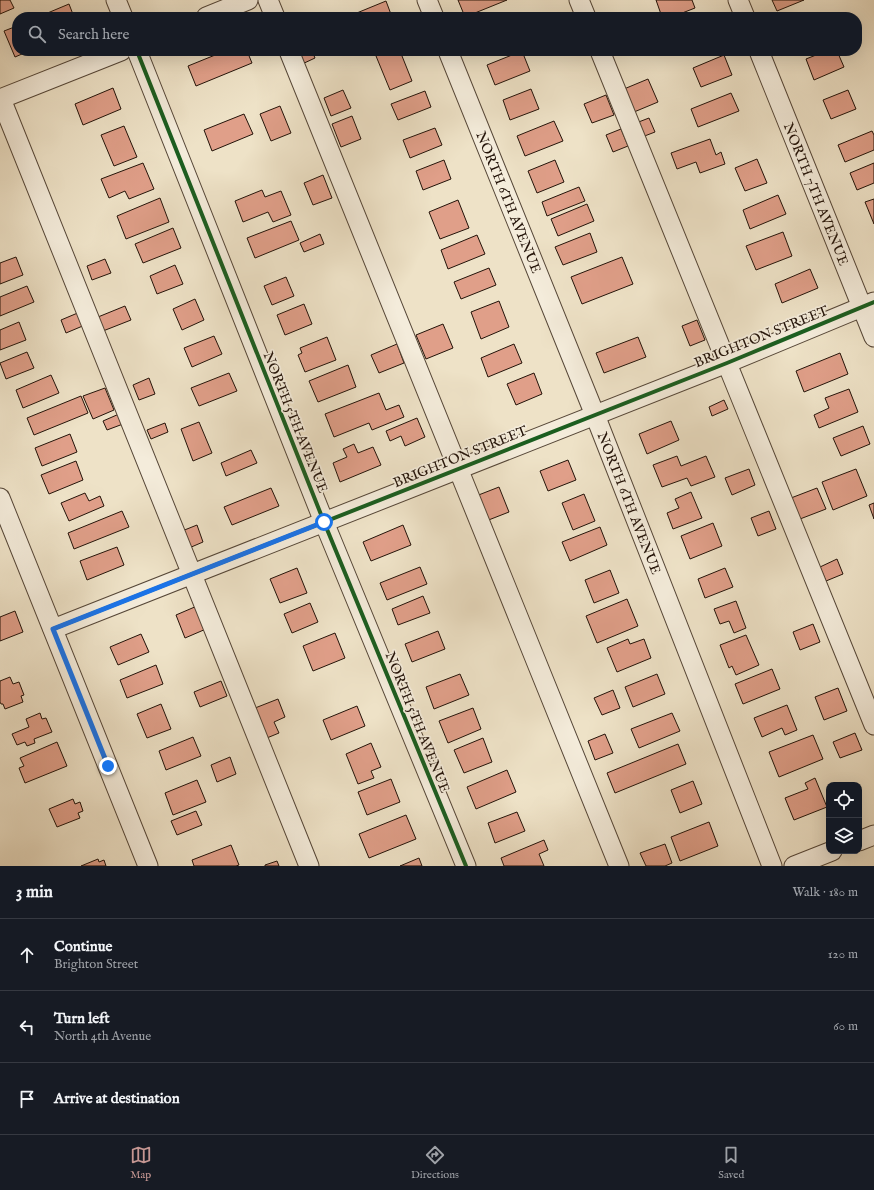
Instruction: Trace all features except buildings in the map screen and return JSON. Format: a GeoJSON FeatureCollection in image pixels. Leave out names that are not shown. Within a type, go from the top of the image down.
{"type":"FeatureCollection","features":[{"type":"Feature","properties":{"kind":"street"},"geometry":{"type":"LineString","coordinates":[[116,0],[121,12]]}},
{"type":"Feature","properties":{"kind":"street"},"geometry":{"type":"LineString","coordinates":[[218,12],[248,0]]}},
{"type":"Feature","properties":{"kind":"street"},"geometry":{"type":"LineString","coordinates":[[268,0],[273,12]]}},
{"type":"Feature","properties":{"kind":"street"},"geometry":{"type":"LineString","coordinates":[[428,0],[432,12]]}},
{"type":"Feature","properties":{"kind":"street"},"geometry":{"type":"LineString","coordinates":[[579,0],[584,12]]}},
{"type":"Feature","properties":{"kind":"street"},"geometry":{"type":"LineString","coordinates":[[738,0],[743,12]]}},
{"type":"Feature","properties":{"kind":"street"},"geometry":{"type":"LineString","coordinates":[[108,56],[0,99],[309,866]]}},
{"type":"Feature","properties":{"kind":"street","name":"NORTH 5TH AVENUE"},"geometry":{"type":"LineString","coordinates":[[139,56],[324,522],[466,866]]}},
{"type":"Feature","properties":{"kind":"street"},"geometry":{"type":"LineString","coordinates":[[291,56],[619,866]]}},
{"type":"Feature","properties":{"kind":"street","name":"NORTH 6TH AVENUE"},"geometry":{"type":"LineString","coordinates":[[450,56],[595,415],[772,866]]}},
{"type":"Feature","properties":{"kind":"street"},"geometry":{"type":"LineString","coordinates":[[602,56],[874,725]]}},
{"type":"Feature","properties":{"kind":"street","name":"NORTH 7TH AVENUE"},"geometry":{"type":"LineString","coordinates":[[761,56],[868,304],[874,337]]}},
{"type":"Feature","properties":{"kind":"street","name":"BRIGHTON STREET"},"geometry":{"type":"LineString","coordinates":[[53,629],[727,363],[868,304]]}},
{"type":"Feature","properties":{"kind":"street"},"geometry":{"type":"LineString","coordinates":[[0,498],[148,866]]}},
{"type":"Feature","properties":{"kind":"street"},"geometry":{"type":"LineString","coordinates":[[862,839],[874,835]]}},
{"type":"Feature","properties":{"kind":"street"},"geometry":{"type":"LineString","coordinates":[[794,866],[826,853]]}},
{"type":"Feature","properties":{"kind":"cycle path"},"geometry":{"type":"LineString","coordinates":[[139,56],[324,522],[466,866]]}},
{"type":"Feature","properties":{"kind":"cycle path"},"geometry":{"type":"LineString","coordinates":[[53,629],[727,363],[874,302]]}},
{"type":"Feature","properties":{"kind":"route"},"geometry":{"type":"LineString","coordinates":[[108,766],[53,629],[324,522]]}}]}
